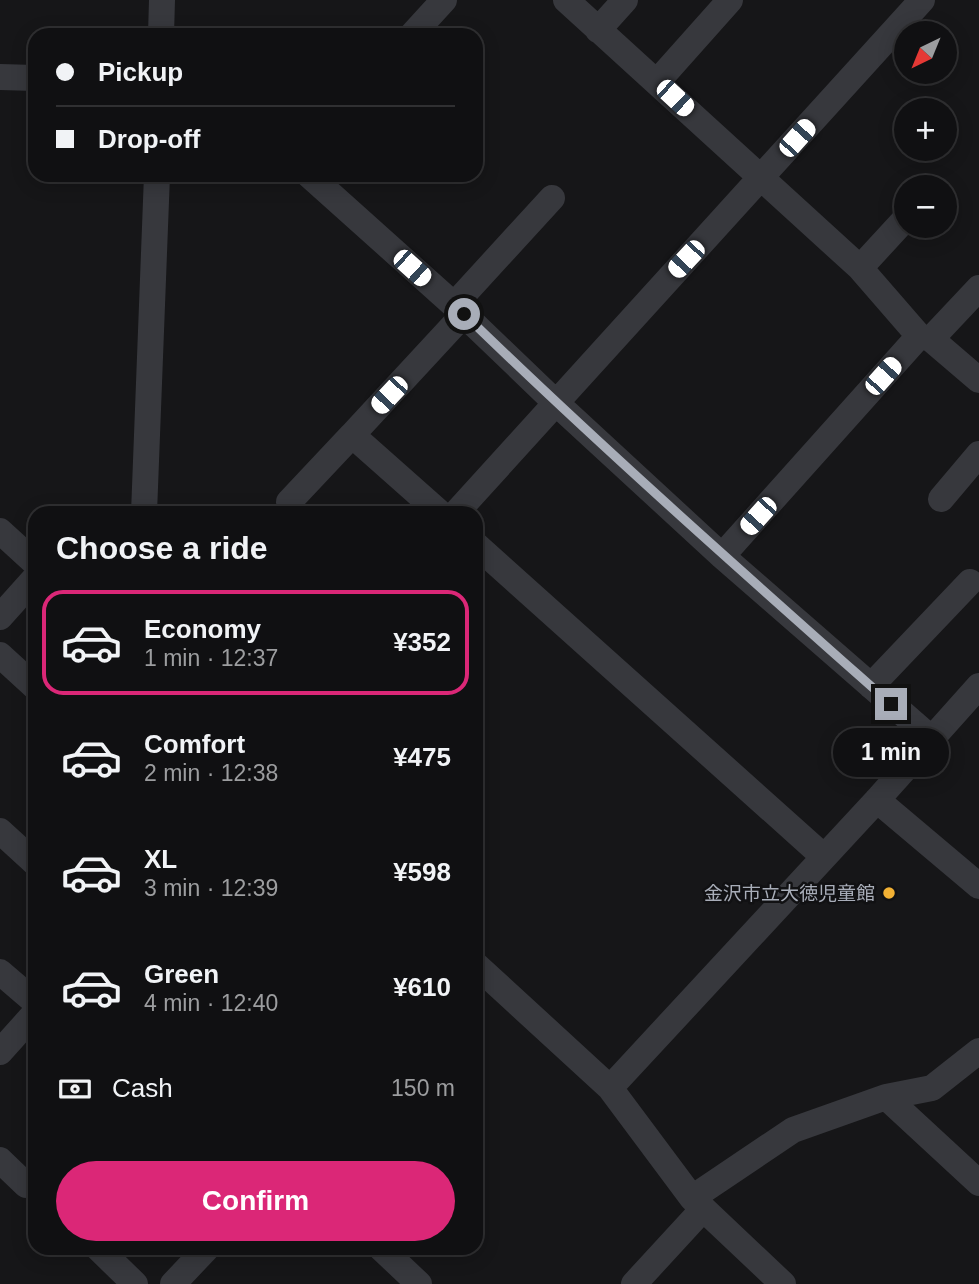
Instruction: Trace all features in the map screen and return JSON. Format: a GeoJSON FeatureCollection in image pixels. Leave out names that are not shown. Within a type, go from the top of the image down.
{"type":"FeatureCollection","features":[{"type":"Feature","properties":{"kind":"street"},"geometry":{"type":"LineString","coordinates":[[161,28],[162,0]]}},
{"type":"Feature","properties":{"kind":"street"},"geometry":{"type":"LineString","coordinates":[[418,28],[444,0]]}},
{"type":"Feature","properties":{"kind":"street"},"geometry":{"type":"LineString","coordinates":[[566,0],[859,268],[925,337],[979,380]]}},
{"type":"Feature","properties":{"kind":"street"},"geometry":{"type":"LineString","coordinates":[[598,30],[625,0]]}},
{"type":"Feature","properties":{"kind":"street"},"geometry":{"type":"LineString","coordinates":[[657,82],[730,0]]}},
{"type":"Feature","properties":{"kind":"street"},"geometry":{"type":"LineString","coordinates":[[462,506],[922,0]]}},
{"type":"Feature","properties":{"kind":"street"},"geometry":{"type":"LineString","coordinates":[[0,78],[28,78]]}},
{"type":"Feature","properties":{"kind":"street"},"geometry":{"type":"LineString","coordinates":[[144,506],[156,182]]}},
{"type":"Feature","properties":{"kind":"street"},"geometry":{"type":"LineString","coordinates":[[317,182],[459,310],[722,556],[932,739]]}},
{"type":"Feature","properties":{"kind":"street"},"geometry":{"type":"LineString","coordinates":[[289,502],[352,435],[552,198]]}},
{"type":"Feature","properties":{"kind":"street"},"geometry":{"type":"LineString","coordinates":[[859,268],[894,231]]}},
{"type":"Feature","properties":{"kind":"street"},"geometry":{"type":"LineString","coordinates":[[722,556],[925,337],[979,288]]}},
{"type":"Feature","properties":{"kind":"street"},"geometry":{"type":"LineString","coordinates":[[352,435],[432,506]]}},
{"type":"Feature","properties":{"kind":"street"},"geometry":{"type":"LineString","coordinates":[[941,499],[979,454]]}},
{"type":"Feature","properties":{"kind":"street"},"geometry":{"type":"LineString","coordinates":[[0,531],[28,557]]}},
{"type":"Feature","properties":{"kind":"street"},"geometry":{"type":"LineString","coordinates":[[483,551],[824,857]]}},
{"type":"Feature","properties":{"kind":"street"},"geometry":{"type":"LineString","coordinates":[[871,686],[970,582]]}},
{"type":"Feature","properties":{"kind":"street"},"geometry":{"type":"LineString","coordinates":[[0,617],[28,586]]}},
{"type":"Feature","properties":{"kind":"street"},"geometry":{"type":"LineString","coordinates":[[0,655],[28,681]]}},
{"type":"Feature","properties":{"kind":"street"},"geometry":{"type":"LineString","coordinates":[[610,1088],[979,686]]}},
{"type":"Feature","properties":{"kind":"street"},"geometry":{"type":"LineString","coordinates":[[877,800],[979,886]]}},
{"type":"Feature","properties":{"kind":"street"},"geometry":{"type":"LineString","coordinates":[[0,831],[28,857]]}},
{"type":"Feature","properties":{"kind":"street"},"geometry":{"type":"LineString","coordinates":[[483,971],[610,1088],[698,1204],[783,1284]]}},
{"type":"Feature","properties":{"kind":"street"},"geometry":{"type":"LineString","coordinates":[[0,972],[28,996]]}},
{"type":"Feature","properties":{"kind":"street"},"geometry":{"type":"LineString","coordinates":[[0,1052],[28,1021]]}},
{"type":"Feature","properties":{"kind":"street"},"geometry":{"type":"LineString","coordinates":[[634,1284],[698,1204],[793,1130],[886,1097],[932,1088],[979,1051]]}},
{"type":"Feature","properties":{"kind":"street"},"geometry":{"type":"LineString","coordinates":[[886,1097],[979,1183]]}},
{"type":"Feature","properties":{"kind":"street"},"geometry":{"type":"LineString","coordinates":[[0,1160],[26,1185]]}},
{"type":"Feature","properties":{"kind":"street"},"geometry":{"type":"LineString","coordinates":[[105,1255],[135,1284]]}},
{"type":"Feature","properties":{"kind":"street"},"geometry":{"type":"LineString","coordinates":[[173,1284],[200,1255]]}},
{"type":"Feature","properties":{"kind":"street"},"geometry":{"type":"LineString","coordinates":[[388,1255],[419,1284]]}},
{"type":"Feature","properties":{"kind":"place","name":"金沢市立大徳児童館"},"geometry":{"type":"Point","coordinates":[889,893]}},
{"type":"Feature","properties":{"kind":"route"},"geometry":{"type":"LineString","coordinates":[[464,314],[704,539],[891,704]]}}]}
